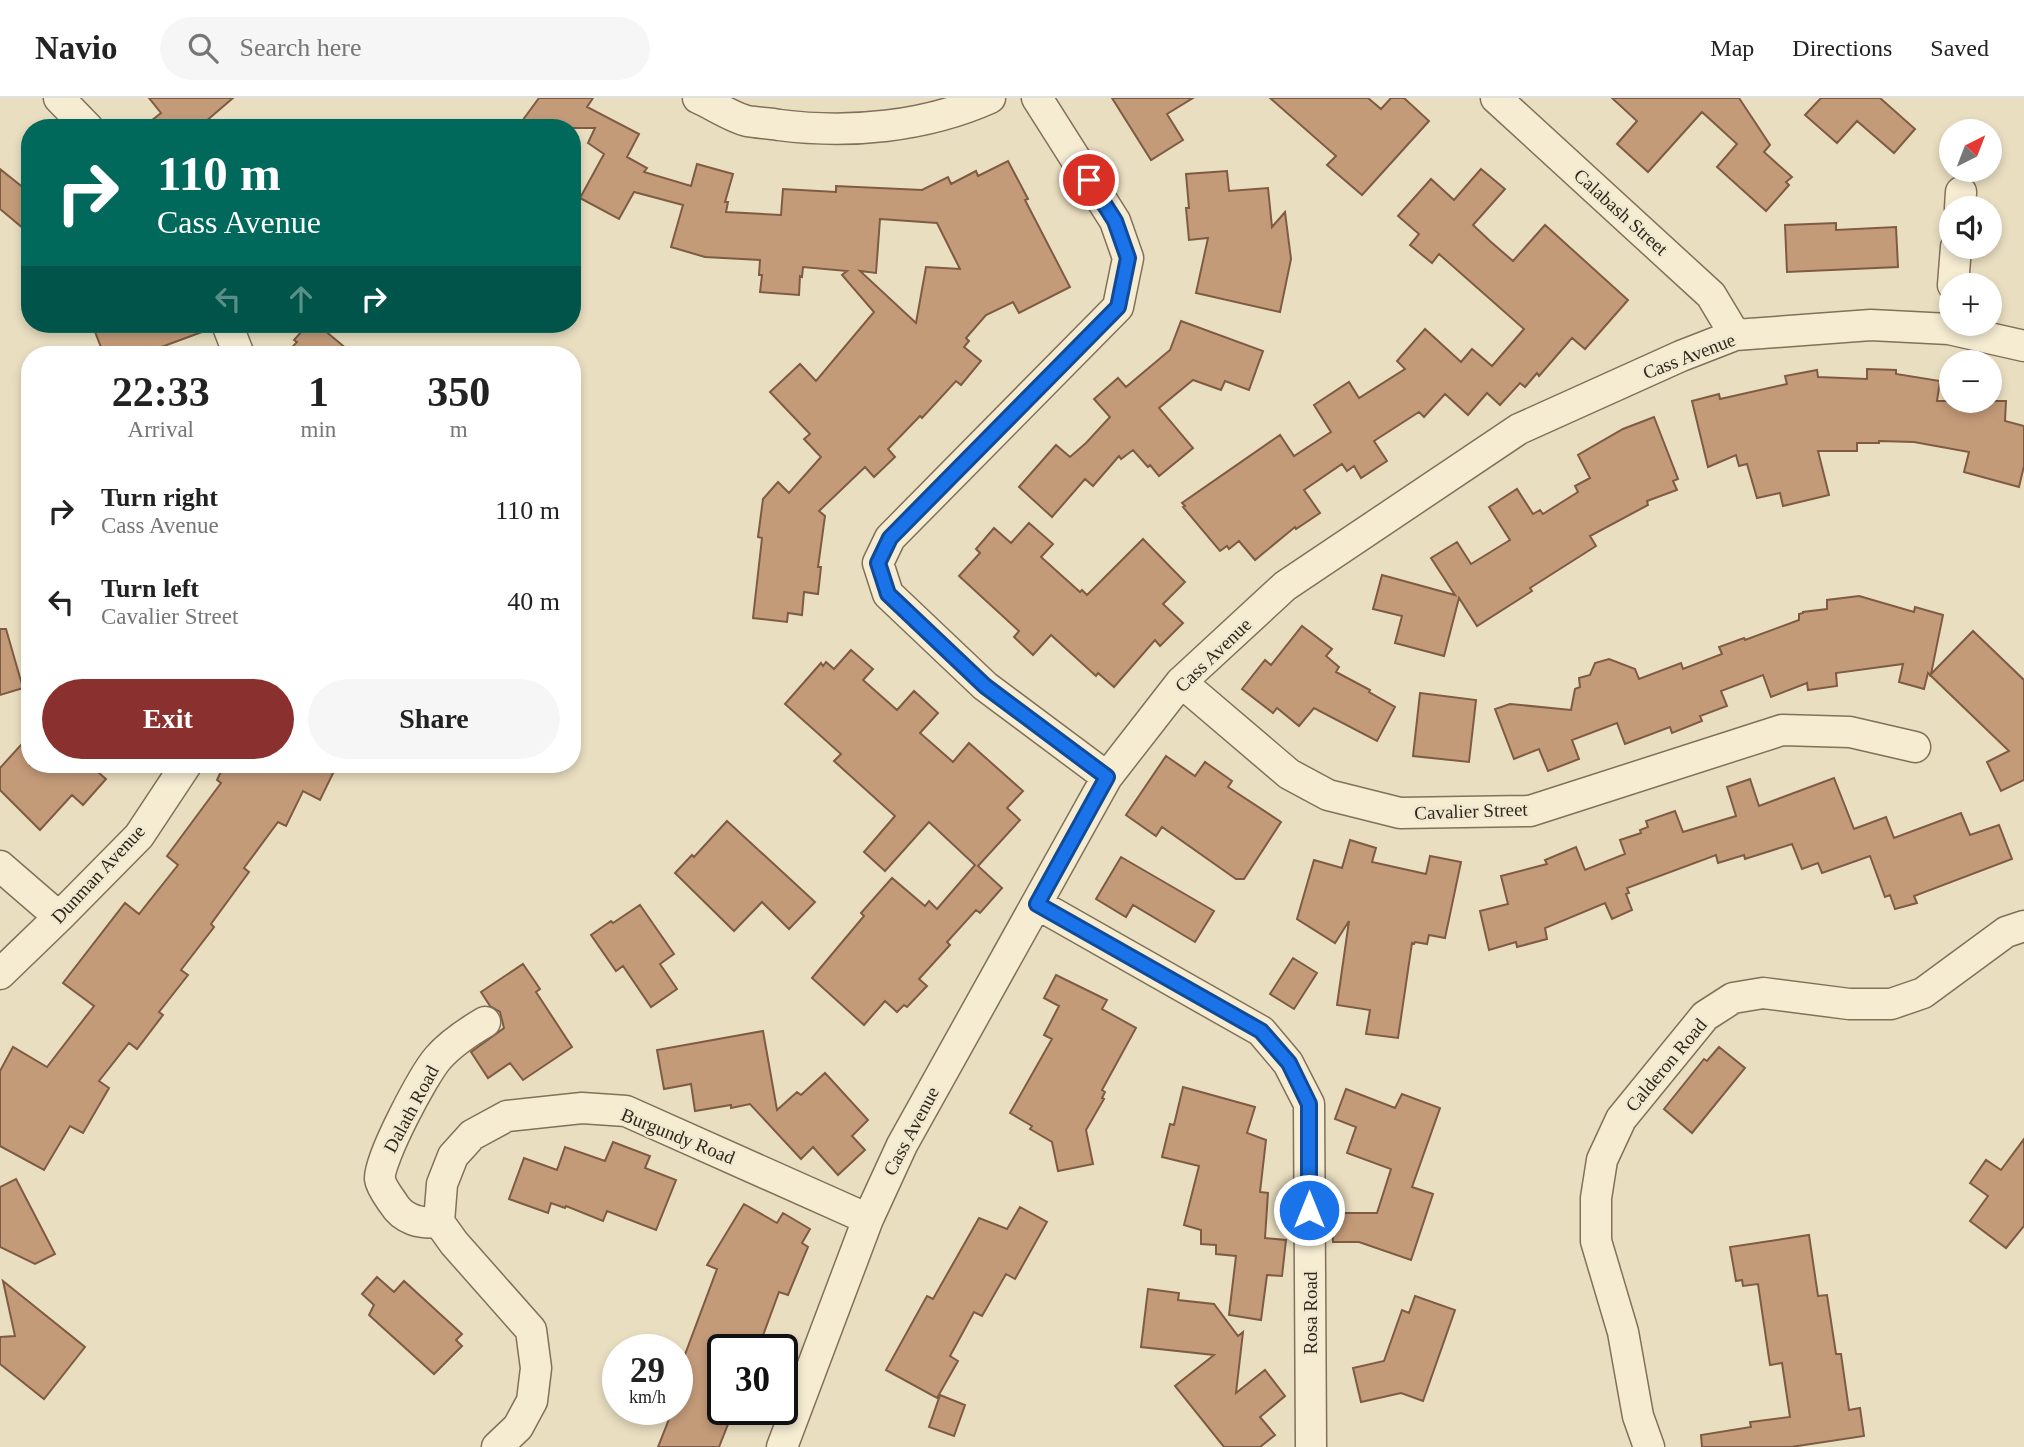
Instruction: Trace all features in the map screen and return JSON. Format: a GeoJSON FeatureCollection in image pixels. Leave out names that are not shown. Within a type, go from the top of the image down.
{"type":"FeatureCollection","features":[{"type":"Feature","properties":{"kind":"street"},"geometry":{"type":"LineString","coordinates":[[59,98],[79,119]]}},
{"type":"Feature","properties":{"kind":"street"},"geometry":{"type":"LineString","coordinates":[[698,98],[746,120],[813,129],[877,127],[931,118],[990,98]]}},
{"type":"Feature","properties":{"kind":"street"},"geometry":{"type":"LineString","coordinates":[[1037,98],[1115,221],[1128,258],[1118,307],[890,538],[878,563],[888,594],[985,686],[1107,777]]}},
{"type":"Feature","properties":{"kind":"street","name":"Calabash Street"},"geometry":{"type":"LineString","coordinates":[[1510,102],[1711,295],[1735,335]]}},
{"type":"Feature","properties":{"kind":"street","name":"Cass Avenue"},"geometry":{"type":"LineString","coordinates":[[782,1447],[868,1219],[902,1145],[1107,777],[1181,682],[1284,586],[1518,429],[1681,356],[1735,335],[1939,319]]}},
{"type":"Feature","properties":{"kind":"street","name":"Cass Avenue"},"geometry":{"type":"LineString","coordinates":[[1998,336],[2024,346]]}},
{"type":"Feature","properties":{"kind":"street","name":"Cavalier Street"},"geometry":{"type":"LineString","coordinates":[[1181,682],[1289,774],[1328,795],[1400,813],[1530,811],[1782,730],[1850,732],[1915,747]]}},
{"type":"Feature","properties":{"kind":"street","name":"Dunman Avenue"},"geometry":{"type":"LineString","coordinates":[[0,974],[138,836],[181,773]]}},
{"type":"Feature","properties":{"kind":"street"},"geometry":{"type":"LineString","coordinates":[[0,866],[59,917]]}},
{"type":"Feature","properties":{"kind":"street","name":"Rosa Road"},"geometry":{"type":"LineString","coordinates":[[1037,904],[1261,1031],[1289,1063],[1309,1104],[1311,1447]]}},
{"type":"Feature","properties":{"kind":"street","name":"Calderon Road"},"geometry":{"type":"LineString","coordinates":[[1649,1447],[1638,1416],[1623,1332],[1596,1241],[1596,1198],[1602,1160],[1621,1119],[1705,1016],[1733,999],[1763,993],[1849,1004],[1891,1004],[1923,993],[2006,932],[2024,926]]}},
{"type":"Feature","properties":{"kind":"street","name":"Dalath Road"},"geometry":{"type":"LineString","coordinates":[[439,1222],[428,1223],[410,1219],[398,1212],[380,1179],[384,1159],[425,1076],[439,1057],[461,1036],[485,1022]]}},
{"type":"Feature","properties":{"kind":"street","name":"Burgundy Road"},"geometry":{"type":"LineString","coordinates":[[439,1222],[442,1184],[453,1156],[472,1135],[507,1116],[582,1108],[626,1111],[868,1219]]}},
{"type":"Feature","properties":{"kind":"street"},"geometry":{"type":"LineString","coordinates":[[439,1222],[531,1331],[536,1368],[532,1401],[518,1427],[497,1447]]}},
{"type":"Feature","properties":{"kind":"building"},"geometry":{"type":"Polygon","coordinates":[[[149,98],[233,98],[208,119],[153,119],[161,113],[149,98]]]}},
{"type":"Feature","properties":{"kind":"building"},"geometry":{"type":"Polygon","coordinates":[[[539,98],[593,98],[587,107],[639,134],[627,157],[647,168],[644,172],[691,186],[697,164],[733,174],[725,202],[728,202],[726,212],[781,215],[783,189],[836,192],[836,186],[922,190],[948,177],[951,184],[976,171],[978,176],[1008,161],[1070,287],[1019,313],[1013,302],[986,315],[966,338],[969,341],[964,347],[981,361],[961,385],[956,381],[922,418],[920,416],[888,449],[895,457],[874,477],[865,467],[819,511],[825,516],[818,567],[821,567],[818,594],[804,592],[802,615],[788,613],[787,622],[753,618],[762,538],[758,537],[763,499],[778,482],[789,493],[821,457],[804,439],[810,434],[770,392],[800,364],[816,381],[874,312],[842,275],[847,271],[803,267],[799,295],[760,292],[760,260],[705,257],[671,247],[683,205],[634,192],[619,219],[581,199],[604,154],[588,143],[595,128],[581,128],[581,119],[524,119],[539,98]],[[880,219],[876,273],[860,271],[916,323],[926,267],[960,269],[937,223],[880,219]]]}},
{"type":"Feature","properties":{"kind":"building"},"geometry":{"type":"Polygon","coordinates":[[[1112,98],[1193,98],[1167,114],[1183,140],[1151,160],[1112,98]]]}},
{"type":"Feature","properties":{"kind":"building"},"geometry":{"type":"Polygon","coordinates":[[[1270,98],[1368,98],[1381,109],[1391,98],[1404,98],[1429,121],[1362,195],[1327,165],[1336,156],[1270,98]]]}},
{"type":"Feature","properties":{"kind":"building"},"geometry":{"type":"Polygon","coordinates":[[[1612,98],[1739,98],[1770,145],[1764,152],[1792,177],[1786,182],[1789,185],[1766,211],[1717,167],[1737,144],[1702,112],[1648,172],[1617,144],[1637,121],[1612,98]]]}},
{"type":"Feature","properties":{"kind":"building"},"geometry":{"type":"Polygon","coordinates":[[[1821,98],[1880,98],[1915,129],[1894,153],[1857,121],[1837,143],[1805,115],[1821,98]]]}},
{"type":"Feature","properties":{"kind":"building"},"geometry":{"type":"Polygon","coordinates":[[[0,169],[21,186],[21,226],[0,209],[0,169]]]}},
{"type":"Feature","properties":{"kind":"building"},"geometry":{"type":"Polygon","coordinates":[[[1481,169],[1505,189],[1473,225],[1491,242],[1513,261],[1545,225],[1628,300],[1585,349],[1572,338],[1539,376],[1537,373],[1525,387],[1520,383],[1500,405],[1487,393],[1468,415],[1445,394],[1424,417],[1419,412],[1374,441],[1387,461],[1361,478],[1354,466],[1347,471],[1342,464],[1304,490],[1320,513],[1296,529],[1295,527],[1255,560],[1239,541],[1229,549],[1227,546],[1220,551],[1182,503],[1280,435],[1294,456],[1331,432],[1314,405],[1349,382],[1359,398],[1405,369],[1397,361],[1425,329],[1461,362],[1472,349],[1492,366],[1524,329],[1439,254],[1432,263],[1410,245],[1419,234],[1398,216],[1431,179],[1454,200],[1481,169]]]}},
{"type":"Feature","properties":{"kind":"building"},"geometry":{"type":"Polygon","coordinates":[[[1227,171],[1229,191],[1268,188],[1272,227],[1285,212],[1291,259],[1280,312],[1196,293],[1208,238],[1189,240],[1186,174],[1227,171]]]}},
{"type":"Feature","properties":{"kind":"building"},"geometry":{"type":"Polygon","coordinates":[[[1836,223],[1836,230],[1896,227],[1898,267],[1787,272],[1785,225],[1836,223]]]}},
{"type":"Feature","properties":{"kind":"building"},"geometry":{"type":"Polygon","coordinates":[[[1181,321],[1263,351],[1249,390],[1225,381],[1221,390],[1193,380],[1159,408],[1193,448],[1159,476],[1133,450],[1121,459],[1119,456],[1093,486],[1085,479],[1052,517],[1019,487],[1056,445],[1070,457],[1086,443],[1110,417],[1094,399],[1118,378],[1126,387],[1170,350],[1181,321]]]}},
{"type":"Feature","properties":{"kind":"building"},"geometry":{"type":"Polygon","coordinates":[[[95,333],[199,333],[164,346],[101,346],[95,333]]]}},
{"type":"Feature","properties":{"kind":"building"},"geometry":{"type":"Polygon","coordinates":[[[300,333],[328,333],[343,346],[293,346],[297,342],[294,340],[300,333]]]}},
{"type":"Feature","properties":{"kind":"building"},"geometry":{"type":"Polygon","coordinates":[[[1867,369],[1896,370],[1896,374],[1939,381],[1939,413],[2002,413],[2002,401],[2006,401],[2005,421],[2024,426],[2024,466],[2019,487],[1964,472],[1969,452],[1914,442],[1857,443],[1857,451],[1818,451],[1829,495],[1783,506],[1780,493],[1757,498],[1747,464],[1739,466],[1736,455],[1708,467],[1692,401],[1719,394],[1720,399],[1787,384],[1785,376],[1817,370],[1818,377],[1867,379],[1867,369]]]}},
{"type":"Feature","properties":{"kind":"building"},"geometry":{"type":"Polygon","coordinates":[[[1654,417],[1678,479],[1673,481],[1677,490],[1647,501],[1648,505],[1590,536],[1596,546],[1477,626],[1459,598],[1444,656],[1395,643],[1402,616],[1373,609],[1382,575],[1455,595],[1431,558],[1457,542],[1471,564],[1510,540],[1489,507],[1517,489],[1533,514],[1540,510],[1543,514],[1578,492],[1575,486],[1590,478],[1578,455],[1623,429],[1654,417]]]}},
{"type":"Feature","properties":{"kind":"building"},"geometry":{"type":"Polygon","coordinates":[[[1029,523],[1053,544],[1041,557],[1080,592],[1082,590],[1087,595],[1143,539],[1185,582],[1163,604],[1183,623],[1160,646],[1155,640],[1114,687],[1098,673],[1096,676],[1051,635],[1033,655],[1014,637],[1019,631],[959,576],[980,553],[976,549],[994,528],[1011,543],[1029,523]]]}},
{"type":"Feature","properties":{"kind":"building"},"geometry":{"type":"Polygon","coordinates":[[[1859,596],[1914,612],[1915,607],[1943,615],[1931,674],[1973,631],[2024,680],[2024,780],[2001,791],[1987,762],[2009,751],[1928,673],[1924,689],[1899,682],[1903,664],[1836,673],[1837,686],[1808,690],[1807,683],[1771,697],[1763,675],[1721,691],[1727,706],[1700,716],[1702,721],[1672,733],[1670,727],[1625,744],[1617,723],[1572,740],[1579,759],[1548,771],[1539,749],[1514,759],[1495,709],[1510,704],[1571,710],[1575,689],[1580,687],[1579,678],[1590,675],[1595,663],[1609,659],[1635,669],[1639,679],[1681,663],[1683,669],[1722,654],[1719,647],[1799,620],[1799,614],[1803,612],[1827,609],[1827,600],[1859,596]]]}},
{"type":"Feature","properties":{"kind":"building"},"geometry":{"type":"Polygon","coordinates":[[[1302,626],[1332,649],[1326,656],[1339,667],[1336,672],[1395,707],[1377,741],[1314,708],[1299,726],[1277,708],[1273,713],[1242,689],[1265,660],[1271,665],[1302,626]]]}},
{"type":"Feature","properties":{"kind":"building"},"geometry":{"type":"Polygon","coordinates":[[[0,629],[6,629],[21,689],[0,695],[0,629]]]}},
{"type":"Feature","properties":{"kind":"building"},"geometry":{"type":"Polygon","coordinates":[[[851,650],[873,669],[863,680],[897,710],[914,691],[938,713],[920,733],[953,762],[969,743],[1023,791],[1007,808],[1020,820],[978,866],[1002,888],[980,913],[976,910],[947,942],[950,945],[919,979],[927,986],[907,1007],[904,1005],[897,1012],[885,1001],[864,1025],[812,978],[864,916],[861,913],[892,878],[925,906],[929,901],[937,909],[975,865],[929,822],[885,871],[864,852],[895,816],[834,761],[841,754],[785,704],[821,663],[823,666],[826,662],[834,669],[851,650]]]}},
{"type":"Feature","properties":{"kind":"building"},"geometry":{"type":"Polygon","coordinates":[[[1420,693],[1476,700],[1469,762],[1413,756],[1420,693]]]}},
{"type":"Feature","properties":{"kind":"building"},"geometry":{"type":"Polygon","coordinates":[[[21,745],[21,773],[99,773],[106,779],[83,805],[72,795],[40,830],[0,790],[0,768],[21,745]]]}},
{"type":"Feature","properties":{"kind":"building"},"geometry":{"type":"Polygon","coordinates":[[[1166,756],[1195,776],[1205,762],[1232,781],[1228,787],[1281,822],[1244,879],[1236,879],[1162,827],[1156,836],[1126,815],[1166,756]]]}},
{"type":"Feature","properties":{"kind":"building"},"geometry":{"type":"Polygon","coordinates":[[[220,773],[333,773],[320,800],[303,791],[286,826],[278,822],[244,868],[249,872],[211,924],[214,927],[181,970],[188,975],[159,1012],[163,1015],[137,1049],[129,1043],[99,1081],[109,1088],[83,1133],[70,1126],[44,1170],[0,1146],[0,1071],[13,1047],[47,1067],[94,1006],[63,983],[125,903],[139,914],[178,865],[167,856],[221,783],[217,780],[220,773]]]}},
{"type":"Feature","properties":{"kind":"building"},"geometry":{"type":"Polygon","coordinates":[[[1834,778],[1854,829],[1886,817],[1894,838],[1961,813],[1970,835],[1999,825],[2012,859],[1914,896],[1917,903],[1895,909],[1890,895],[1885,897],[1870,856],[1822,873],[1818,863],[1802,869],[1792,844],[1745,859],[1744,855],[1718,863],[1716,855],[1627,888],[1629,893],[1626,894],[1632,910],[1612,919],[1605,903],[1545,928],[1547,939],[1517,947],[1516,942],[1489,950],[1480,911],[1508,904],[1501,876],[1547,864],[1545,860],[1576,847],[1585,870],[1625,854],[1620,840],[1641,833],[1640,830],[1648,827],[1646,821],[1675,811],[1683,832],[1736,816],[1727,787],[1750,779],[1759,806],[1834,778]]]}},
{"type":"Feature","properties":{"kind":"building"},"geometry":{"type":"Polygon","coordinates":[[[727,821],[815,902],[789,929],[762,902],[734,931],[675,873],[692,855],[694,857],[727,821]]]}},
{"type":"Feature","properties":{"kind":"building"},"geometry":{"type":"Polygon","coordinates":[[[1350,840],[1376,848],[1372,862],[1426,874],[1430,856],[1461,862],[1445,938],[1429,935],[1427,944],[1412,943],[1398,1038],[1366,1034],[1370,1010],[1337,1005],[1349,921],[1335,943],[1297,919],[1314,860],[1342,868],[1350,840]]]}},
{"type":"Feature","properties":{"kind":"building"},"geometry":{"type":"Polygon","coordinates":[[[1121,857],[1214,911],[1195,942],[1133,905],[1126,917],[1096,899],[1121,857]]]}},
{"type":"Feature","properties":{"kind":"building"},"geometry":{"type":"Polygon","coordinates":[[[640,905],[674,954],[660,964],[677,989],[651,1007],[623,966],[616,971],[591,935],[640,905]]]}},
{"type":"Feature","properties":{"kind":"building"},"geometry":{"type":"Polygon","coordinates":[[[1293,958],[1317,973],[1294,1009],[1270,994],[1293,958]]]}},
{"type":"Feature","properties":{"kind":"building"},"geometry":{"type":"Polygon","coordinates":[[[523,964],[540,989],[536,992],[572,1047],[523,1080],[510,1063],[488,1078],[471,1052],[504,1028],[500,1012],[490,1006],[481,992],[523,964]]]}},
{"type":"Feature","properties":{"kind":"building"},"geometry":{"type":"Polygon","coordinates":[[[1056,975],[1107,1000],[1102,1009],[1136,1028],[1102,1090],[1105,1092],[1102,1098],[1104,1099],[1086,1130],[1093,1164],[1058,1171],[1052,1142],[1010,1113],[1052,1039],[1044,1035],[1059,1006],[1044,998],[1056,975]]]}},
{"type":"Feature","properties":{"kind":"building"},"geometry":{"type":"Polygon","coordinates":[[[763,1031],[777,1110],[797,1092],[801,1095],[825,1073],[868,1120],[852,1136],[865,1150],[838,1175],[813,1147],[801,1159],[750,1104],[695,1111],[691,1084],[664,1089],[657,1050],[763,1031]]]}},
{"type":"Feature","properties":{"kind":"building"},"geometry":{"type":"Polygon","coordinates":[[[1719,1047],[1745,1068],[1692,1133],[1664,1109],[1704,1059],[1707,1061],[1719,1047]]]}},
{"type":"Feature","properties":{"kind":"building"},"geometry":{"type":"Polygon","coordinates":[[[1183,1087],[1255,1107],[1247,1133],[1266,1140],[1260,1192],[1268,1193],[1265,1238],[1286,1240],[1282,1276],[1267,1275],[1261,1320],[1229,1315],[1236,1256],[1216,1254],[1216,1245],[1201,1244],[1201,1230],[1184,1225],[1199,1166],[1162,1157],[1170,1124],[1174,1125],[1183,1087]]]}},
{"type":"Feature","properties":{"kind":"building"},"geometry":{"type":"Polygon","coordinates":[[[1346,1089],[1395,1108],[1402,1094],[1440,1108],[1412,1187],[1433,1194],[1411,1260],[1359,1242],[1333,1242],[1332,1213],[1377,1213],[1391,1169],[1347,1153],[1356,1127],[1335,1119],[1346,1089]]]}},
{"type":"Feature","properties":{"kind":"building"},"geometry":{"type":"Polygon","coordinates":[[[2024,1139],[2024,1226],[2006,1248],[1970,1221],[1988,1196],[1970,1183],[1986,1160],[2001,1170],[2024,1139]]]}},
{"type":"Feature","properties":{"kind":"building"},"geometry":{"type":"Polygon","coordinates":[[[613,1142],[650,1156],[645,1168],[676,1180],[656,1230],[607,1211],[603,1221],[566,1206],[565,1208],[551,1203],[548,1213],[509,1199],[524,1158],[557,1170],[565,1147],[605,1161],[613,1142]]]}},
{"type":"Feature","properties":{"kind":"building"},"geometry":{"type":"Polygon","coordinates":[[[16,1179],[55,1254],[35,1264],[0,1247],[0,1187],[16,1179]]]}},
{"type":"Feature","properties":{"kind":"building"},"geometry":{"type":"Polygon","coordinates":[[[744,1204],[777,1223],[783,1213],[810,1229],[802,1243],[808,1247],[788,1295],[779,1292],[764,1334],[707,1334],[707,1425],[728,1425],[719,1447],[658,1447],[667,1425],[693,1425],[693,1334],[717,1269],[707,1265],[744,1204]]]}},
{"type":"Feature","properties":{"kind":"building"},"geometry":{"type":"Polygon","coordinates":[[[1020,1207],[1047,1222],[1015,1279],[1006,1274],[982,1316],[974,1312],[950,1356],[958,1361],[937,1398],[886,1370],[927,1296],[933,1299],[979,1218],[1007,1229],[1020,1207]]]}},
{"type":"Feature","properties":{"kind":"building"},"geometry":{"type":"Polygon","coordinates":[[[1809,1235],[1818,1296],[1827,1295],[1836,1354],[1841,1354],[1849,1410],[1860,1408],[1864,1436],[1791,1447],[1702,1447],[1701,1435],[1751,1427],[1750,1422],[1790,1417],[1782,1363],[1770,1365],[1758,1284],[1743,1286],[1742,1280],[1736,1281],[1730,1247],[1809,1235]]]}},
{"type":"Feature","properties":{"kind":"building"},"geometry":{"type":"Polygon","coordinates":[[[377,1277],[394,1292],[404,1281],[462,1334],[456,1340],[462,1346],[434,1374],[369,1315],[374,1305],[362,1294],[377,1277]]]}},
{"type":"Feature","properties":{"kind":"building"},"geometry":{"type":"Polygon","coordinates":[[[3,1281],[85,1347],[44,1399],[0,1364],[0,1337],[15,1336],[3,1281]]]}},
{"type":"Feature","properties":{"kind":"building"},"geometry":{"type":"Polygon","coordinates":[[[1148,1289],[1179,1293],[1178,1300],[1214,1304],[1238,1336],[1243,1332],[1236,1393],[1265,1370],[1285,1396],[1260,1417],[1275,1435],[1260,1447],[1224,1447],[1175,1386],[1214,1355],[1141,1347],[1148,1289]]]}},
{"type":"Feature","properties":{"kind":"building"},"geometry":{"type":"Polygon","coordinates":[[[1415,1296],[1455,1310],[1423,1401],[1401,1393],[1361,1402],[1353,1368],[1384,1361],[1402,1310],[1409,1313],[1415,1296]]]}},
{"type":"Feature","properties":{"kind":"building"},"geometry":{"type":"Polygon","coordinates":[[[940,1395],[965,1405],[954,1436],[929,1427],[940,1395]]]}},
{"type":"Feature","properties":{"kind":"route"},"geometry":{"type":"LineString","coordinates":[[1089,180],[1115,221],[1128,258],[1118,307],[890,538],[878,563],[888,594],[985,686],[1107,777],[1037,904],[1261,1031],[1289,1063],[1309,1104],[1309,1210]]}}]}
